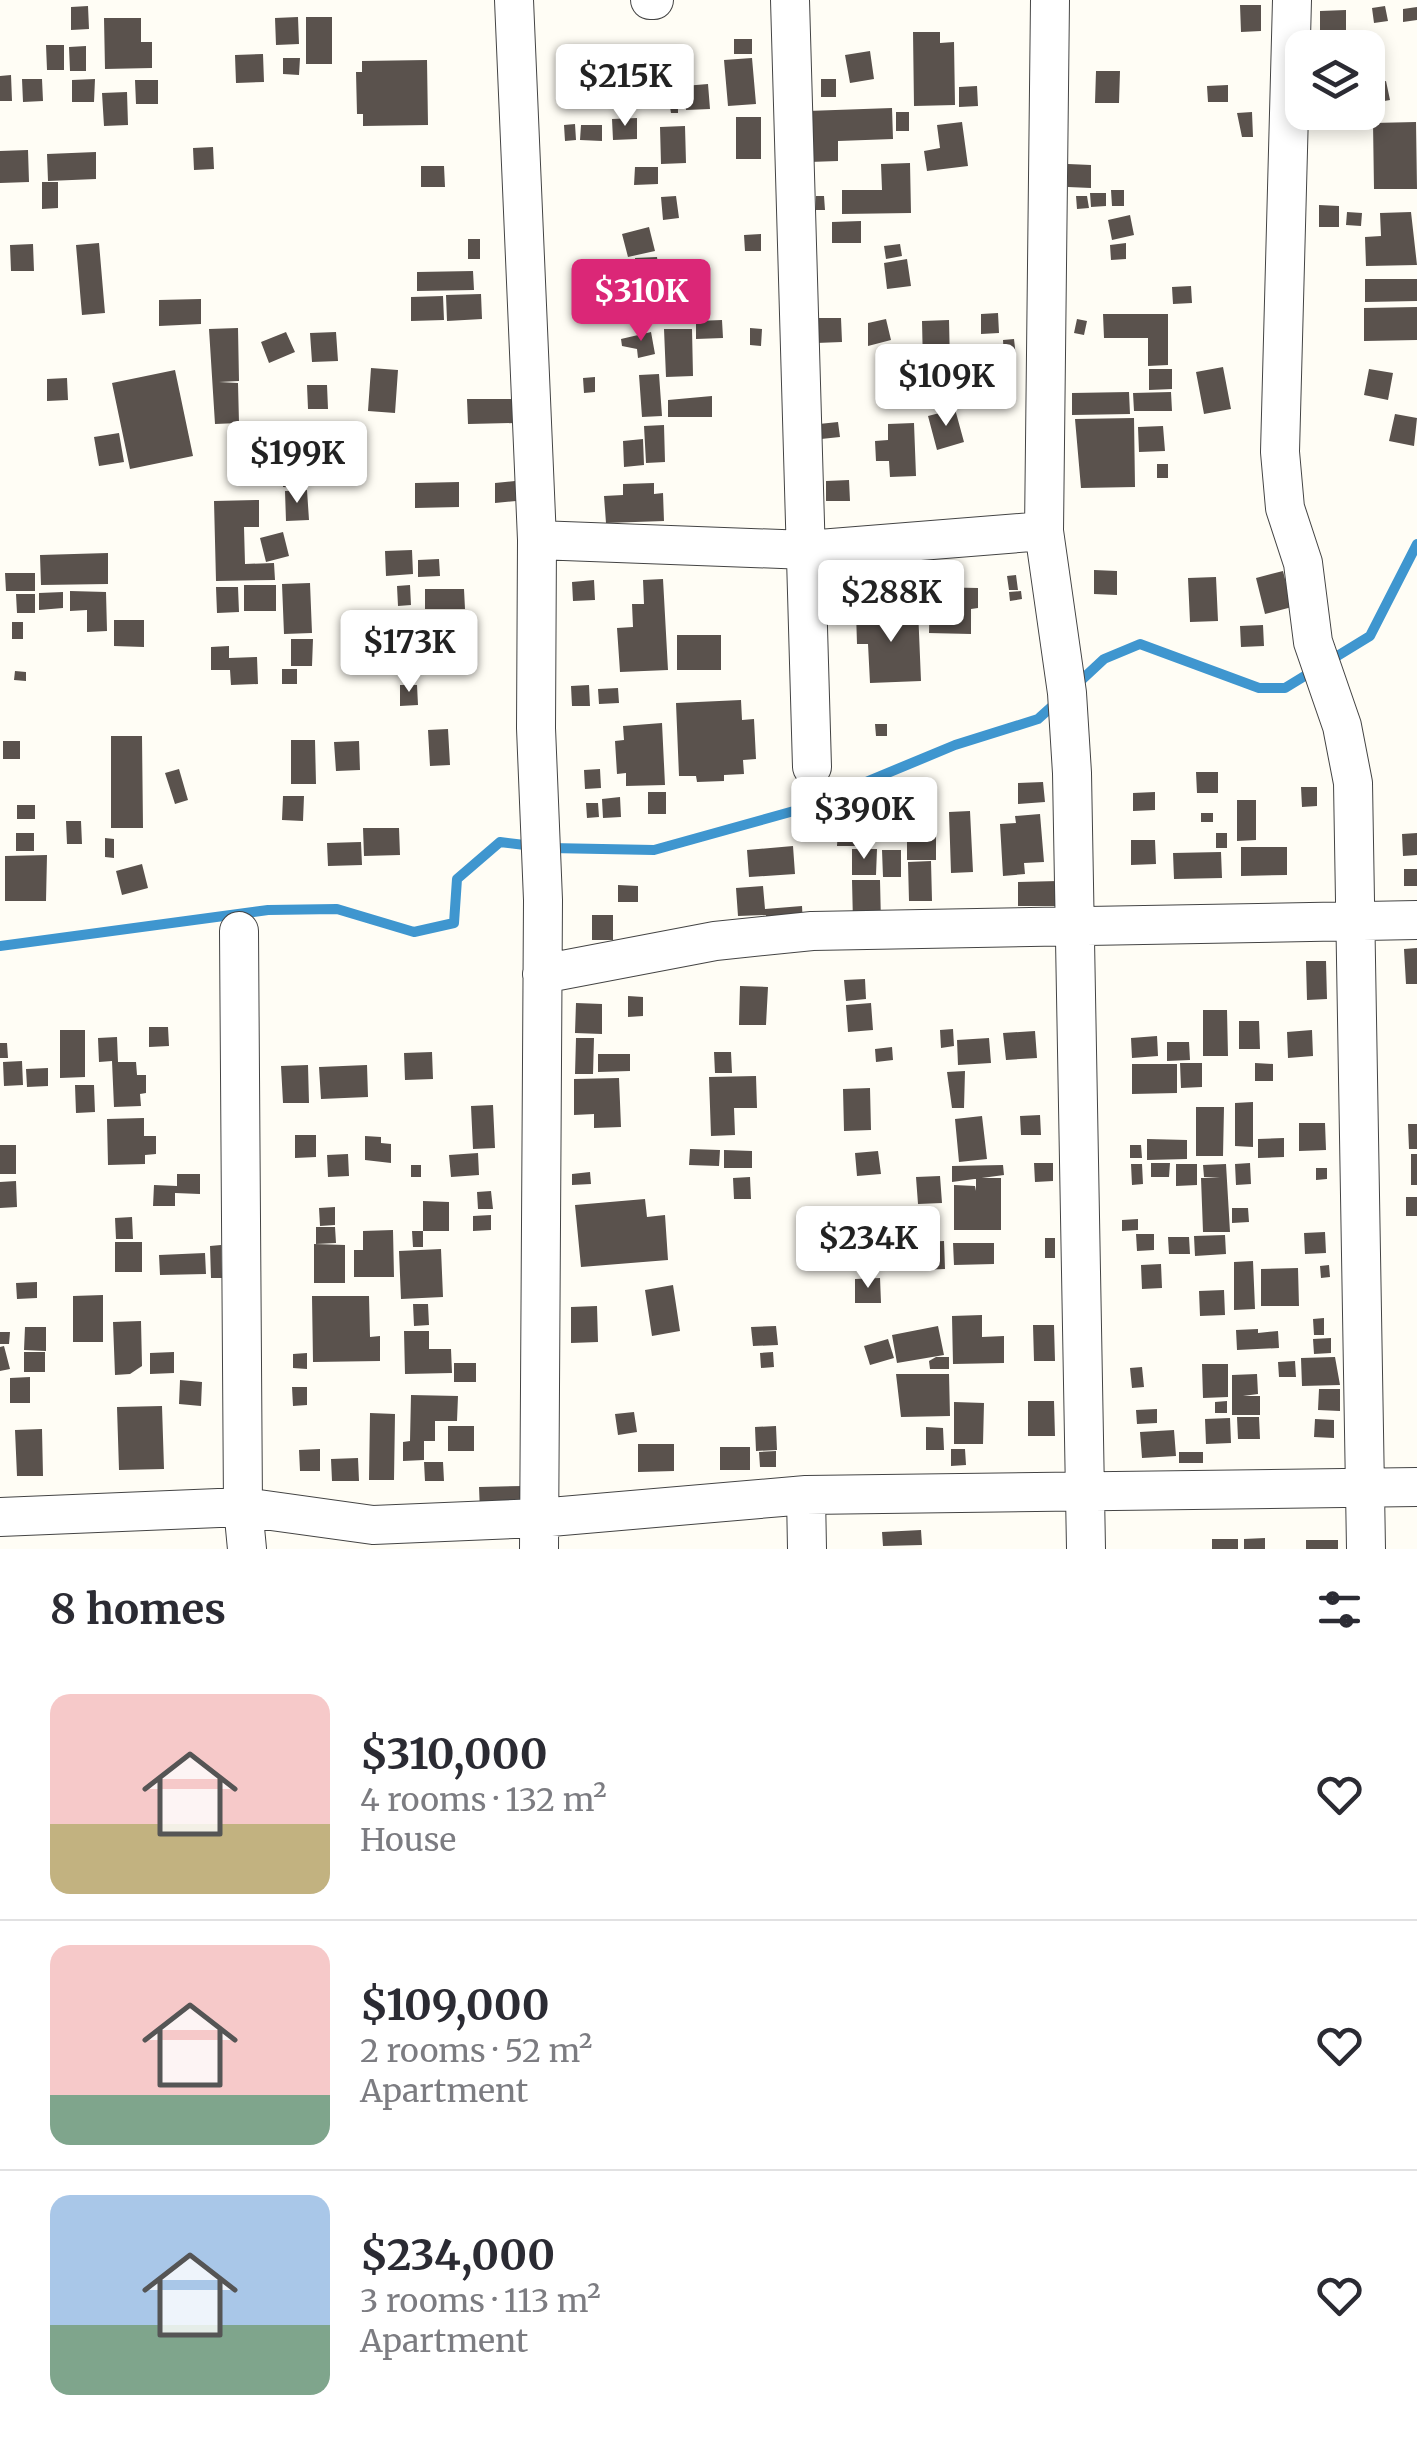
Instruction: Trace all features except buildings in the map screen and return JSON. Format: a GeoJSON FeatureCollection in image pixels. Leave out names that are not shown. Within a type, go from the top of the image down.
{"type":"FeatureCollection","features":[{"type":"Feature","properties":{"kind":"street"},"geometry":{"type":"LineString","coordinates":[[514,0],[537,540],[542,974],[539,1534]]}},
{"type":"Feature","properties":{"kind":"street"},"geometry":{"type":"LineString","coordinates":[[790,0],[812,768]]}},
{"type":"Feature","properties":{"kind":"street"},"geometry":{"type":"LineString","coordinates":[[1050,0],[1044,532],[1068,693],[1086,1549]]}},
{"type":"Feature","properties":{"kind":"street"},"geometry":{"type":"LineString","coordinates":[[1292,0],[1280,452],[1285,508],[1303,564],[1314,642],[1342,726],[1353,783],[1366,1549]]}},
{"type":"Feature","properties":{"kind":"street"},"geometry":{"type":"LineString","coordinates":[[537,540],[808,550],[1044,532]]}},
{"type":"Feature","properties":{"kind":"street"},"geometry":{"type":"LineString","coordinates":[[542,974],[700,944],[812,931],[1417,920]]}},
{"type":"Feature","properties":{"kind":"street"},"geometry":{"type":"LineString","coordinates":[[239,931],[242,1507],[247,1549]]}},
{"type":"Feature","properties":{"kind":"street"},"geometry":{"type":"LineString","coordinates":[[0,1517],[242,1507],[373,1524],[539,1534],[806,1495],[1417,1487]]}},
{"type":"Feature","properties":{"kind":"street"},"geometry":{"type":"LineString","coordinates":[[806,1495],[807,1549]]}},
{"type":"Feature","properties":{"kind":"waterway"},"geometry":{"type":"LineString","coordinates":[[1075,686],[1104,659],[1140,644],[1259,688],[1285,688],[1370,636],[1417,544]]}},
{"type":"Feature","properties":{"kind":"waterway"},"geometry":{"type":"LineString","coordinates":[[550,848],[654,850],[801,809],[955,745],[1038,719],[1058,701]]}},
{"type":"Feature","properties":{"kind":"waterway"},"geometry":{"type":"LineString","coordinates":[[0,946],[268,910],[337,909],[414,932],[454,923],[457,879],[500,842],[533,846]]}}]}
